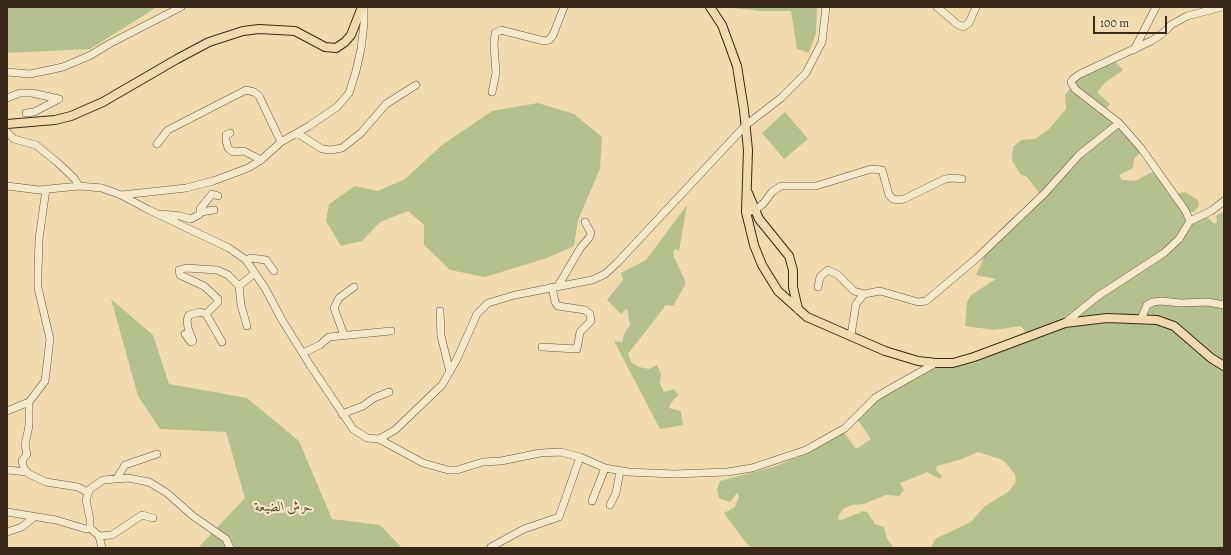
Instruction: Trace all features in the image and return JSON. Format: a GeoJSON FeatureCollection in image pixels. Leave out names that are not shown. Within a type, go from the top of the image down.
{"type":"FeatureCollection","features":[{"type":"Feature","properties":{"kind":"main road"},"geometry":{"type":"LineString","coordinates":[[7,124],[55,120],[71,116],[109,99],[177,59],[210,42],[243,31],[259,29],[291,30],[326,47],[336,48],[345,42],[351,35],[363,7]]}},
{"type":"Feature","properties":{"kind":"main road"},"geometry":{"type":"LineString","coordinates":[[710,7],[722,25],[737,66],[746,125],[748,193],[746,212],[747,222],[757,253],[772,282],[789,302],[814,322],[852,335],[885,351],[918,361],[953,363],[974,357],[1065,323],[1100,319],[1141,319],[1165,322],[1174,326],[1211,358],[1224,366]]}},
{"type":"Feature","properties":{"kind":"main road"},"geometry":{"type":"LineString","coordinates":[[748,193],[759,219],[789,256],[793,270],[793,287],[798,309]]}},
{"type":"Feature","properties":{"kind":"main road"},"geometry":{"type":"LineString","coordinates":[[747,222],[759,219]]}},
{"type":"Feature","properties":{"kind":"street"},"geometry":{"type":"LineString","coordinates":[[7,72],[30,74],[63,67],[91,55],[109,44],[181,7]]}},
{"type":"Feature","properties":{"kind":"street"},"geometry":{"type":"LineString","coordinates":[[121,195],[186,188],[248,168],[261,160],[282,142],[337,107],[349,92],[361,49],[364,23],[363,7]]}},
{"type":"Feature","properties":{"kind":"street"},"geometry":{"type":"LineString","coordinates":[[492,92],[496,73],[494,45],[496,32],[500,30],[544,41],[549,40],[553,35],[564,7]]}},
{"type":"Feature","properties":{"kind":"street"},"geometry":{"type":"LineString","coordinates":[[379,439],[395,430],[422,406],[442,385],[450,372],[477,314],[488,303],[495,300],[592,280],[606,274],[746,125],[779,100],[806,73],[822,42],[826,7]]}},
{"type":"Feature","properties":{"kind":"street"},"geometry":{"type":"LineString","coordinates":[[937,7],[963,27],[969,23],[976,7]]}},
{"type":"Feature","properties":{"kind":"street"},"geometry":{"type":"LineString","coordinates":[[1134,50],[1156,7]]}},
{"type":"Feature","properties":{"kind":"street"},"geometry":{"type":"LineString","coordinates":[[1190,221],[1185,210],[1153,162],[1119,123],[1075,89],[1071,82],[1080,74],[1134,50],[1162,34],[1171,25],[1187,16],[1222,7]]}},
{"type":"Feature","properties":{"kind":"street"},"geometry":{"type":"LineString","coordinates":[[297,133],[322,149],[331,150],[342,148],[361,133],[386,104],[416,85]]}},
{"type":"Feature","properties":{"kind":"street"},"geometry":{"type":"LineString","coordinates":[[156,144],[168,130],[246,90],[254,92],[259,96],[282,142]]}},
{"type":"Feature","properties":{"kind":"street"},"geometry":{"type":"LineString","coordinates":[[7,98],[20,93],[32,93],[59,99],[34,112],[26,113]]}},
{"type":"Feature","properties":{"kind":"street"},"geometry":{"type":"LineString","coordinates":[[818,288],[820,276],[828,270],[838,275],[854,290],[864,294],[880,291],[918,302],[926,301],[977,258],[1045,193],[1079,154],[1119,123]]}},
{"type":"Feature","properties":{"kind":"street"},"geometry":{"type":"LineString","coordinates":[[7,132],[14,139],[36,145],[74,178],[79,186]]}},
{"type":"Feature","properties":{"kind":"street"},"geometry":{"type":"LineString","coordinates":[[230,133],[226,135],[228,148],[233,152],[244,151],[261,160]]}},
{"type":"Feature","properties":{"kind":"street"},"geometry":{"type":"LineString","coordinates":[[746,212],[755,210],[763,204],[772,192],[781,186],[816,186],[871,169],[882,170],[889,195],[893,199],[898,200],[904,199],[945,179],[962,179]]}},
{"type":"Feature","properties":{"kind":"street"},"geometry":{"type":"LineString","coordinates":[[7,186],[39,190],[79,186],[98,188],[121,195],[229,248],[246,260],[303,353],[353,429],[362,436],[379,439],[423,463],[448,470],[456,470],[475,463],[501,461],[540,453],[561,452],[580,457],[605,468],[620,471],[674,474],[727,472],[752,468],[796,454],[846,428],[875,398],[936,363]]}},
{"type":"Feature","properties":{"kind":"street"},"geometry":{"type":"LineString","coordinates":[[7,411],[29,402],[45,381],[50,339],[38,282],[39,239],[46,189]]}},
{"type":"Feature","properties":{"kind":"street"},"geometry":{"type":"LineString","coordinates":[[157,214],[180,216],[191,219],[200,214],[205,201],[212,194],[218,196]]}},
{"type":"Feature","properties":{"kind":"street"},"geometry":{"type":"LineString","coordinates":[[1065,323],[1098,296],[1164,253],[1179,239],[1190,221],[1206,214],[1224,200]]}},
{"type":"Feature","properties":{"kind":"street"},"geometry":{"type":"LineString","coordinates":[[200,212],[214,210]]}},
{"type":"Feature","properties":{"kind":"street"},"geometry":{"type":"LineString","coordinates":[[542,346],[573,350],[577,349],[580,332],[591,321],[590,314],[585,310],[558,306],[555,302],[555,287],[591,233],[585,222]]}},
{"type":"Feature","properties":{"kind":"street"},"geometry":{"type":"LineString","coordinates":[[246,260],[251,258],[266,260],[274,270]]}},
{"type":"Feature","properties":{"kind":"street"},"geometry":{"type":"LineString","coordinates":[[206,314],[218,302],[218,298],[204,286],[180,275],[179,270],[186,268],[217,270],[228,275],[239,286],[241,305],[247,326]]}},
{"type":"Feature","properties":{"kind":"street"},"geometry":{"type":"LineString","coordinates":[[239,286],[255,274]]}},
{"type":"Feature","properties":{"kind":"street"},"geometry":{"type":"LineString","coordinates":[[344,335],[334,308],[339,298],[354,287]]}},
{"type":"Feature","properties":{"kind":"street"},"geometry":{"type":"LineString","coordinates":[[852,335],[856,304],[864,294]]}},
{"type":"Feature","properties":{"kind":"street"},"geometry":{"type":"LineString","coordinates":[[1141,319],[1147,305],[1161,300],[1181,304],[1208,302],[1224,305]]}},
{"type":"Feature","properties":{"kind":"street"},"geometry":{"type":"LineString","coordinates":[[440,311],[441,336],[450,372]]}},
{"type":"Feature","properties":{"kind":"street"},"geometry":{"type":"LineString","coordinates":[[185,334],[191,342],[193,341],[188,328],[187,320],[189,314],[200,312],[206,314],[222,342]]}},
{"type":"Feature","properties":{"kind":"street"},"geometry":{"type":"LineString","coordinates":[[303,353],[320,345],[329,337],[391,331]]}},
{"type":"Feature","properties":{"kind":"street"},"geometry":{"type":"LineString","coordinates":[[342,414],[389,392]]}},
{"type":"Feature","properties":{"kind":"street"},"geometry":{"type":"LineString","coordinates":[[27,472],[24,469],[22,462],[27,454],[25,445],[29,426],[29,402]]}},
{"type":"Feature","properties":{"kind":"street"},"geometry":{"type":"LineString","coordinates":[[117,478],[125,465],[157,454]]}},
{"type":"Feature","properties":{"kind":"street"},"geometry":{"type":"LineString","coordinates":[[491,547],[524,529],[559,517],[580,457]]}},
{"type":"Feature","properties":{"kind":"street"},"geometry":{"type":"LineString","coordinates":[[592,501],[605,468]]}},
{"type":"Feature","properties":{"kind":"street"},"geometry":{"type":"LineString","coordinates":[[7,470],[27,472],[46,482],[78,487],[88,492]]}},
{"type":"Feature","properties":{"kind":"street"},"geometry":{"type":"LineString","coordinates":[[610,505],[616,493],[620,471]]}},
{"type":"Feature","properties":{"kind":"street"},"geometry":{"type":"LineString","coordinates":[[102,548],[99,536],[90,528],[90,519],[86,500],[88,492],[94,485],[103,480],[117,478],[149,482],[160,488],[193,516],[226,539],[230,548]]}},
{"type":"Feature","properties":{"kind":"street"},"geometry":{"type":"LineString","coordinates":[[7,512],[56,520],[86,530],[90,528]]}},
{"type":"Feature","properties":{"kind":"street"},"geometry":{"type":"LineString","coordinates":[[99,536],[112,535],[142,515],[153,518]]}},
{"type":"Feature","properties":{"kind":"street"},"geometry":{"type":"LineString","coordinates":[[7,532],[22,527],[34,517]]}},
{"type":"Feature","properties":{"kind":"green space"},"geometry":{"type":"Polygon","coordinates":[[[7,7],[157,7],[90,49],[7,53],[7,7]]]}},
{"type":"Feature","properties":{"kind":"green space"},"geometry":{"type":"Polygon","coordinates":[[[724,7],[817,7],[816,33],[809,53],[797,49],[791,11],[760,11],[724,7]]]}},
{"type":"Feature","properties":{"kind":"green space"},"geometry":{"type":"Polygon","coordinates":[[[1111,57],[1123,70],[1105,83],[1098,91],[1098,93],[1110,104],[1103,112],[1142,151],[1134,159],[1133,168],[1119,175],[1122,180],[1135,181],[1154,172],[1177,194],[1185,192],[1198,200],[1199,206],[1193,212],[1188,212],[1188,218],[1205,216],[1215,224],[1217,222],[1216,216],[1224,211],[1224,548],[931,548],[937,538],[971,522],[985,506],[1008,492],[1016,482],[1015,474],[1003,460],[978,452],[962,459],[937,466],[936,470],[942,476],[940,479],[927,472],[900,483],[904,490],[899,496],[886,495],[864,504],[852,505],[843,509],[838,519],[841,520],[864,511],[868,513],[875,524],[884,527],[887,539],[894,548],[753,548],[746,543],[724,513],[735,507],[739,496],[737,493],[730,502],[719,498],[717,490],[720,481],[773,467],[811,452],[843,431],[856,449],[871,439],[857,419],[888,391],[933,367],[1028,335],[1021,326],[994,330],[965,326],[967,302],[971,295],[996,279],[976,275],[983,260],[986,245],[1009,221],[1040,194],[1027,177],[1020,174],[1012,160],[1013,147],[1021,140],[1035,139],[1049,129],[1066,109],[1065,95],[1070,89],[1070,82],[1077,72],[1087,66],[1111,57]]]}},
{"type":"Feature","properties":{"kind":"green space"},"geometry":{"type":"Polygon","coordinates":[[[538,103],[574,114],[602,137],[600,169],[578,220],[574,246],[547,258],[485,277],[450,270],[424,245],[424,225],[408,211],[380,222],[362,241],[341,246],[326,221],[329,204],[355,186],[378,191],[405,179],[442,145],[492,111],[538,103]]]}},
{"type":"Feature","properties":{"kind":"green space"},"geometry":{"type":"Polygon","coordinates":[[[785,112],[808,139],[784,159],[762,133],[785,112]]]}},
{"type":"Feature","properties":{"kind":"green space"},"geometry":{"type":"Polygon","coordinates":[[[687,205],[679,251],[677,249],[673,251],[674,257],[685,280],[685,285],[673,306],[666,305],[628,354],[631,362],[639,367],[649,369],[657,365],[661,374],[660,383],[664,392],[674,389],[678,395],[671,403],[669,408],[681,411],[683,425],[660,429],[614,341],[622,342],[625,332],[630,325],[627,308],[621,314],[607,300],[623,280],[621,273],[646,260],[687,205]]]}},
{"type":"Feature","properties":{"kind":"green space","name":"حرش الضيعة"},"geometry":{"type":"Polygon","coordinates":[[[111,299],[153,335],[169,384],[247,398],[299,441],[332,519],[380,525],[402,548],[198,548],[245,498],[226,432],[160,429],[138,396],[111,299]]]}}]}
